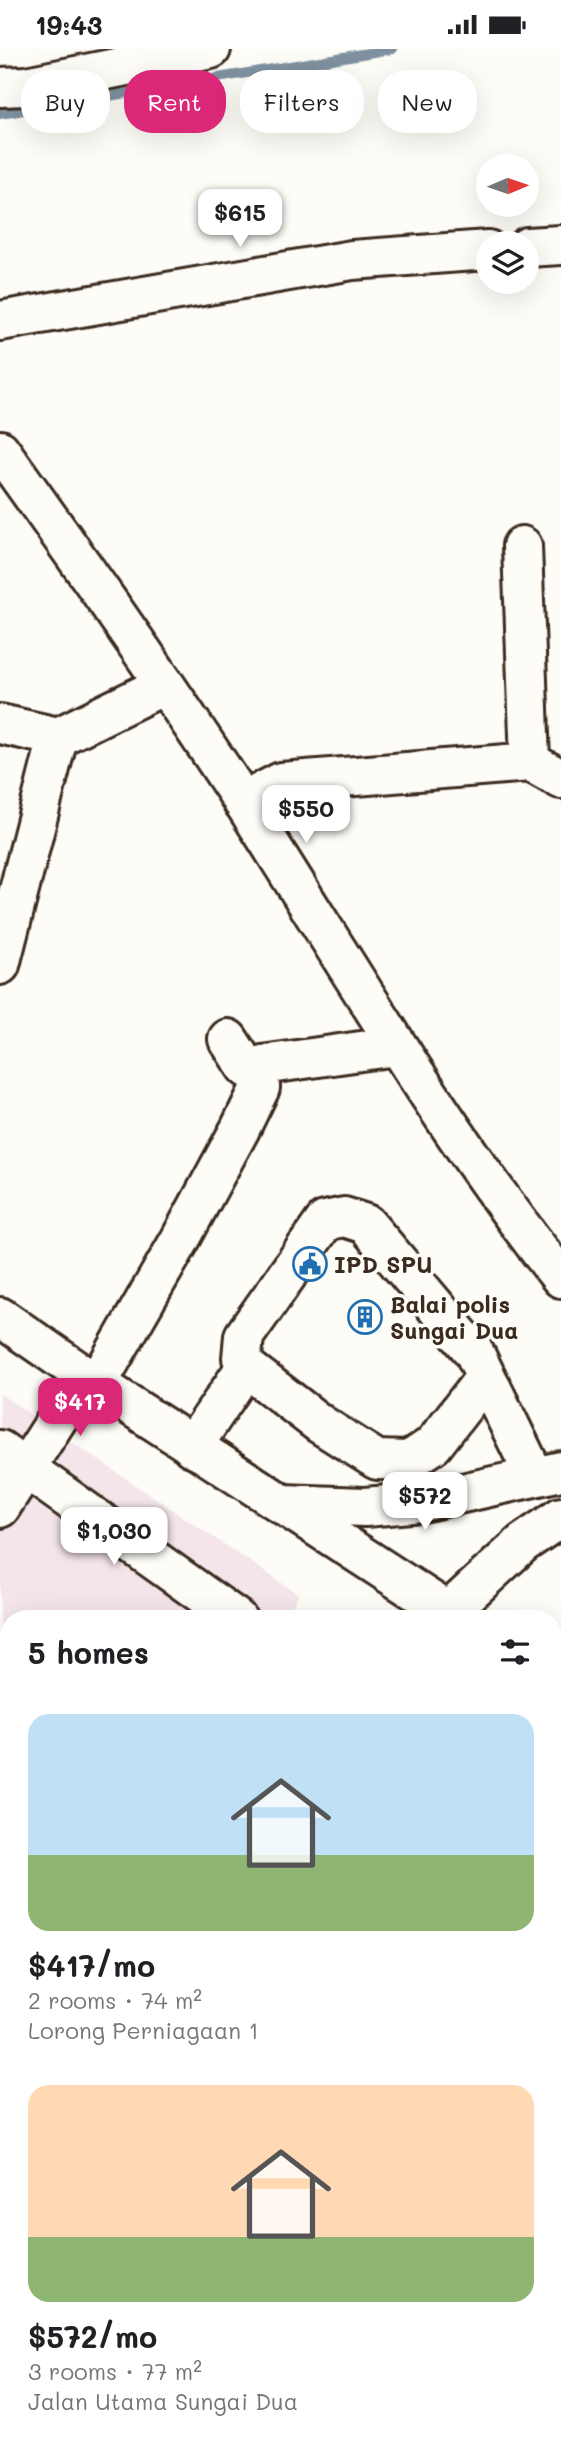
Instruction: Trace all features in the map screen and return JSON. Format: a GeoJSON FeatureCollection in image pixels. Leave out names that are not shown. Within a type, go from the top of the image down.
{"type":"FeatureCollection","features":[{"type":"Feature","properties":{"kind":"street"},"geometry":{"type":"LineString","coordinates":[[0,87],[26,86],[211,49]]}},
{"type":"Feature","properties":{"kind":"street"},"geometry":{"type":"LineString","coordinates":[[539,246],[561,245]]}},
{"type":"Feature","properties":{"kind":"street"},"geometry":{"type":"LineString","coordinates":[[0,321],[352,260],[476,251]]}},
{"type":"Feature","properties":{"kind":"street"},"geometry":{"type":"LineString","coordinates":[[0,450],[243,802],[396,1046],[531,1241],[561,1278]]}},
{"type":"Feature","properties":{"kind":"street"},"geometry":{"type":"LineString","coordinates":[[243,802],[281,782],[545,771],[522,546]]}},
{"type":"Feature","properties":{"kind":"street"},"geometry":{"type":"LineString","coordinates":[[0,723],[58,737],[164,685]]}},
{"type":"Feature","properties":{"kind":"street"},"geometry":{"type":"LineString","coordinates":[[0,965],[58,737]]}},
{"type":"Feature","properties":{"kind":"street"},"geometry":{"type":"LineString","coordinates":[[228,1039],[246,1067],[259,1069]]}},
{"type":"Feature","properties":{"kind":"street"},"geometry":{"type":"LineString","coordinates":[[0,1508],[12,1459],[91,1380],[180,1240],[260,1088],[259,1069],[265,1063],[396,1046]]}},
{"type":"Feature","properties":{"kind":"street"},"geometry":{"type":"LineString","coordinates":[[282,1504],[365,1507],[422,1502],[547,1473],[485,1378],[474,1352],[366,1224],[345,1217],[325,1221],[244,1336],[242,1358],[246,1367],[320,1425],[377,1460],[408,1461],[433,1445],[485,1378]]}},
{"type":"Feature","properties":{"kind":"street"},"geometry":{"type":"LineString","coordinates":[[0,1317],[441,1610]]}},
{"type":"Feature","properties":{"kind":"street"},"geometry":{"type":"LineString","coordinates":[[192,1447],[246,1367]]}},
{"type":"Feature","properties":{"kind":"street"},"geometry":{"type":"LineString","coordinates":[[12,1459],[224,1610]]}},
{"type":"Feature","properties":{"kind":"street"},"geometry":{"type":"LineString","coordinates":[[458,1610],[523,1543],[561,1517]]}},
{"type":"Feature","properties":{"kind":"shaded area"},"geometry":{"type":"Polygon","coordinates":[[[0,1394],[298,1594],[291,1610],[0,1610],[0,1394]]]}},
{"type":"Feature","properties":{"kind":"waterway"},"geometry":{"type":"LineString","coordinates":[[0,114],[392,49]]}},
{"type":"Feature","properties":{"kind":"place","name":"IPD SPU"},"geometry":{"type":"Point","coordinates":[310,1264]}},
{"type":"Feature","properties":{"kind":"place","name":"Balai polis Sungai Dua"},"geometry":{"type":"Point","coordinates":[365,1317]}}]}
